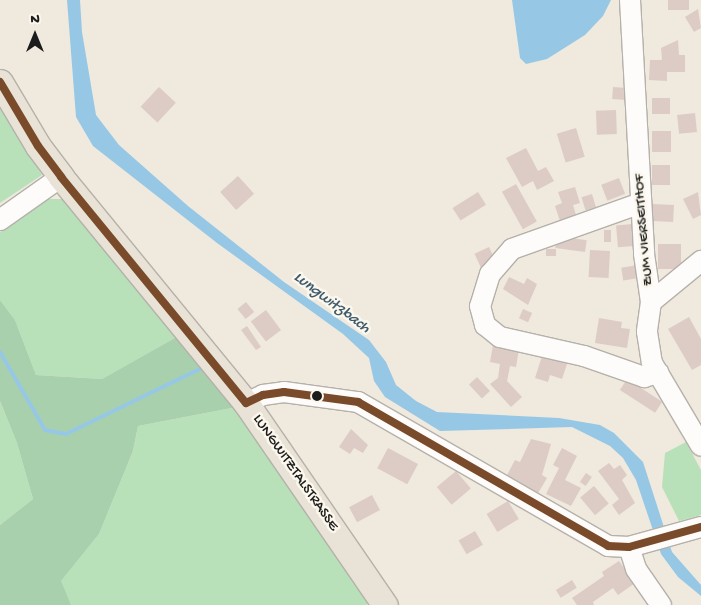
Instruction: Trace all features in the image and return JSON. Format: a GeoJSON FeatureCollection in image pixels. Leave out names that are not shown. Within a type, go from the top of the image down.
{"type":"FeatureCollection","features":[{"type":"Feature","properties":{"kind":"main road","name":"LUNGWITZTALSTRASSE"},"geometry":{"type":"LineString","coordinates":[[0,82],[38,146],[61,177],[246,403],[385,605]]}},
{"type":"Feature","properties":{"kind":"street","name":"ZUM VIERSEITHOF"},"geometry":{"type":"LineString","coordinates":[[630,0],[642,203],[651,302],[647,332],[652,362],[701,446]]}},
{"type":"Feature","properties":{"kind":"street"},"geometry":{"type":"LineString","coordinates":[[0,220],[61,177]]}},
{"type":"Feature","properties":{"kind":"street"},"geometry":{"type":"LineString","coordinates":[[642,203],[533,239],[512,249],[490,274],[480,306],[485,325],[500,337],[584,356],[644,377],[658,373]]}},
{"type":"Feature","properties":{"kind":"street"},"geometry":{"type":"LineString","coordinates":[[651,302],[701,261]]}},
{"type":"Feature","properties":{"kind":"street"},"geometry":{"type":"LineString","coordinates":[[246,403],[263,395],[284,392],[358,402],[608,546],[639,545],[692,530]]}},
{"type":"Feature","properties":{"kind":"street"},"geometry":{"type":"LineString","coordinates":[[639,545],[636,569],[661,605]]}},
{"type":"Feature","properties":{"kind":"green space"},"geometry":{"type":"Polygon","coordinates":[[[0,102],[42,175],[0,203],[0,102]]]}},
{"type":"Feature","properties":{"kind":"green space"},"geometry":{"type":"Polygon","coordinates":[[[48,199],[64,199],[180,335],[102,379],[36,375],[15,320],[0,300],[0,232],[48,199]]]}},
{"type":"Feature","properties":{"kind":"green space"},"geometry":{"type":"Polygon","coordinates":[[[0,300],[15,320],[36,375],[102,379],[180,335],[237,407],[138,426],[133,451],[99,534],[61,581],[71,605],[0,605],[0,525],[33,499],[17,443],[0,401],[0,300]]]}},
{"type":"Feature","properties":{"kind":"green space"},"geometry":{"type":"Polygon","coordinates":[[[0,401],[17,443],[33,499],[0,525],[0,401]]]}},
{"type":"Feature","properties":{"kind":"green space"},"geometry":{"type":"Polygon","coordinates":[[[237,407],[373,601],[366,605],[71,605],[60,582],[99,534],[133,451],[138,426],[237,407]]]}},
{"type":"Feature","properties":{"kind":"green space"},"geometry":{"type":"Polygon","coordinates":[[[686,442],[701,470],[701,515],[679,521],[662,487],[665,453],[686,442]]]}},
{"type":"Feature","properties":{"kind":"water"},"geometry":{"type":"Polygon","coordinates":[[[67,0],[80,0],[82,32],[96,115],[119,145],[188,206],[284,282],[369,340],[386,362],[396,385],[416,401],[437,412],[559,418],[600,425],[614,433],[643,462],[672,552],[701,585],[701,596],[678,577],[661,554],[636,480],[623,458],[610,446],[572,427],[440,431],[385,397],[374,381],[369,358],[343,334],[217,243],[93,146],[76,117],[67,0]]]}},
{"type":"Feature","properties":{"kind":"water"},"geometry":{"type":"Polygon","coordinates":[[[512,0],[611,0],[603,16],[585,35],[547,59],[526,64],[520,58],[512,0]]]}},
{"type":"Feature","properties":{"kind":"building"},"geometry":{"type":"Polygon","coordinates":[[[668,0],[689,0],[689,10],[668,10],[668,0]]]}},
{"type":"Feature","properties":{"kind":"building"},"geometry":{"type":"Polygon","coordinates":[[[698,9],[701,28],[694,32],[685,17],[698,9]]]}},
{"type":"Feature","properties":{"kind":"building"},"geometry":{"type":"Polygon","coordinates":[[[678,40],[679,55],[685,55],[685,72],[667,72],[667,81],[649,80],[650,60],[662,60],[661,48],[678,40]]]}},
{"type":"Feature","properties":{"kind":"building"},"geometry":{"type":"Polygon","coordinates":[[[159,87],[176,103],[157,122],[141,107],[159,87]]]}},
{"type":"Feature","properties":{"kind":"building"},"geometry":{"type":"Polygon","coordinates":[[[613,87],[628,88],[627,100],[612,99],[613,87]]]}},
{"type":"Feature","properties":{"kind":"building"},"geometry":{"type":"Polygon","coordinates":[[[652,98],[670,98],[670,114],[652,114],[652,98]]]}},
{"type":"Feature","properties":{"kind":"building"},"geometry":{"type":"Polygon","coordinates":[[[616,110],[617,134],[597,135],[596,111],[616,110]]]}},
{"type":"Feature","properties":{"kind":"building"},"geometry":{"type":"Polygon","coordinates":[[[695,113],[697,132],[679,134],[677,115],[695,113]]]}},
{"type":"Feature","properties":{"kind":"building"},"geometry":{"type":"Polygon","coordinates":[[[576,128],[585,157],[566,163],[557,134],[576,128]]]}},
{"type":"Feature","properties":{"kind":"building"},"geometry":{"type":"Polygon","coordinates":[[[652,131],[671,131],[671,152],[652,152],[652,131]]]}},
{"type":"Feature","properties":{"kind":"building"},"geometry":{"type":"Polygon","coordinates":[[[526,148],[538,171],[546,167],[554,181],[537,190],[533,181],[522,187],[506,158],[526,148]]]}},
{"type":"Feature","properties":{"kind":"building"},"geometry":{"type":"Polygon","coordinates":[[[652,165],[670,165],[670,185],[652,185],[652,165]]]}},
{"type":"Feature","properties":{"kind":"building"},"geometry":{"type":"Polygon","coordinates":[[[238,176],[254,194],[236,210],[220,192],[238,176]]]}},
{"type":"Feature","properties":{"kind":"building"},"geometry":{"type":"Polygon","coordinates":[[[619,178],[625,194],[607,201],[601,185],[619,178]]]}},
{"type":"Feature","properties":{"kind":"building"},"geometry":{"type":"Polygon","coordinates":[[[516,184],[537,222],[523,229],[502,192],[516,184]]]}},
{"type":"Feature","properties":{"kind":"building"},"geometry":{"type":"Polygon","coordinates":[[[575,187],[580,203],[573,205],[576,215],[560,221],[555,206],[562,203],[558,192],[575,187]]]}},
{"type":"Feature","properties":{"kind":"building"},"geometry":{"type":"Polygon","coordinates":[[[478,192],[486,205],[461,221],[453,208],[478,192]]]}},
{"type":"Feature","properties":{"kind":"building"},"geometry":{"type":"Polygon","coordinates":[[[698,192],[701,215],[693,219],[683,199],[698,192]]]}},
{"type":"Feature","properties":{"kind":"building"},"geometry":{"type":"Polygon","coordinates":[[[592,194],[596,207],[586,211],[581,197],[592,194]]]}},
{"type":"Feature","properties":{"kind":"building"},"geometry":{"type":"Polygon","coordinates":[[[653,204],[674,205],[673,222],[652,221],[653,204]]]}},
{"type":"Feature","properties":{"kind":"building"},"geometry":{"type":"Polygon","coordinates":[[[632,224],[634,246],[618,247],[616,225],[632,224]]]}},
{"type":"Feature","properties":{"kind":"building"},"geometry":{"type":"Polygon","coordinates":[[[604,230],[611,230],[611,242],[604,242],[604,230]]]}},
{"type":"Feature","properties":{"kind":"building"},"geometry":{"type":"Polygon","coordinates":[[[557,236],[587,240],[585,252],[555,248],[557,236]]]}},
{"type":"Feature","properties":{"kind":"building"},"geometry":{"type":"Polygon","coordinates":[[[658,244],[681,244],[681,269],[658,269],[658,244]]]}},
{"type":"Feature","properties":{"kind":"building"},"geometry":{"type":"Polygon","coordinates":[[[489,247],[496,262],[482,269],[474,254],[489,247]]]}},
{"type":"Feature","properties":{"kind":"building"},"geometry":{"type":"Polygon","coordinates":[[[546,249],[556,249],[556,256],[546,256],[546,249]]]}},
{"type":"Feature","properties":{"kind":"building"},"geometry":{"type":"Polygon","coordinates":[[[590,250],[610,251],[609,278],[589,277],[590,250]]]}},
{"type":"Feature","properties":{"kind":"building"},"geometry":{"type":"Polygon","coordinates":[[[638,265],[640,278],[623,280],[621,268],[638,265]]]}},
{"type":"Feature","properties":{"kind":"building"},"geometry":{"type":"Polygon","coordinates":[[[509,277],[524,284],[527,278],[537,284],[528,305],[503,289],[509,277]]]}},
{"type":"Feature","properties":{"kind":"building"},"geometry":{"type":"Polygon","coordinates":[[[246,302],[254,312],[246,319],[237,309],[246,302]]]}},
{"type":"Feature","properties":{"kind":"building"},"geometry":{"type":"Polygon","coordinates":[[[523,309],[532,313],[528,322],[519,318],[523,309]]]}},
{"type":"Feature","properties":{"kind":"building"},"geometry":{"type":"Polygon","coordinates":[[[266,310],[281,330],[266,341],[251,321],[266,310]]]}},
{"type":"Feature","properties":{"kind":"building"},"geometry":{"type":"Polygon","coordinates":[[[689,317],[701,339],[701,365],[692,370],[668,329],[689,317]]]}},
{"type":"Feature","properties":{"kind":"building"},"geometry":{"type":"Polygon","coordinates":[[[599,318],[622,322],[621,328],[630,329],[627,348],[595,343],[599,318]]]}},
{"type":"Feature","properties":{"kind":"building"},"geometry":{"type":"Polygon","coordinates":[[[247,326],[261,347],[256,350],[241,330],[247,326]]]}},
{"type":"Feature","properties":{"kind":"building"},"geometry":{"type":"Polygon","coordinates":[[[493,345],[519,349],[516,367],[510,366],[507,381],[522,397],[511,407],[490,384],[498,378],[500,364],[490,362],[493,345]]]}},
{"type":"Feature","properties":{"kind":"building"},"geometry":{"type":"Polygon","coordinates":[[[543,353],[568,361],[562,379],[550,375],[548,382],[535,378],[543,353]]]}},
{"type":"Feature","properties":{"kind":"building"},"geometry":{"type":"Polygon","coordinates":[[[477,377],[490,391],[482,398],[469,385],[477,377]]]}},
{"type":"Feature","properties":{"kind":"building"},"geometry":{"type":"Polygon","coordinates":[[[627,379],[662,402],[655,413],[620,390],[627,379]]]}},
{"type":"Feature","properties":{"kind":"building"},"geometry":{"type":"Polygon","coordinates":[[[351,429],[368,445],[363,453],[354,448],[350,454],[339,447],[351,429]]]}},
{"type":"Feature","properties":{"kind":"building"},"geometry":{"type":"Polygon","coordinates":[[[531,439],[551,444],[542,475],[547,478],[537,495],[506,477],[515,460],[520,462],[531,439]]]}},
{"type":"Feature","properties":{"kind":"building"},"geometry":{"type":"Polygon","coordinates":[[[388,448],[418,464],[407,484],[377,468],[388,448]]]}},
{"type":"Feature","properties":{"kind":"building"},"geometry":{"type":"Polygon","coordinates":[[[562,448],[577,456],[565,480],[581,488],[571,506],[546,494],[559,468],[553,465],[562,448]]]}},
{"type":"Feature","properties":{"kind":"building"},"geometry":{"type":"Polygon","coordinates":[[[609,463],[614,469],[620,465],[627,475],[622,480],[635,503],[619,515],[612,505],[619,499],[598,471],[609,463]]]}},
{"type":"Feature","properties":{"kind":"building"},"geometry":{"type":"Polygon","coordinates":[[[456,471],[471,489],[452,505],[437,487],[456,471]]]}},
{"type":"Feature","properties":{"kind":"building"},"geometry":{"type":"Polygon","coordinates":[[[586,473],[592,477],[586,486],[580,482],[586,473]]]}},
{"type":"Feature","properties":{"kind":"building"},"geometry":{"type":"Polygon","coordinates":[[[594,486],[609,504],[595,515],[580,498],[594,486]]]}},
{"type":"Feature","properties":{"kind":"building"},"geometry":{"type":"Polygon","coordinates":[[[372,495],[380,510],[357,522],[349,507],[372,495]]]}},
{"type":"Feature","properties":{"kind":"building"},"geometry":{"type":"Polygon","coordinates":[[[508,501],[519,519],[497,532],[487,514],[508,501]]]}},
{"type":"Feature","properties":{"kind":"building"},"geometry":{"type":"Polygon","coordinates":[[[475,531],[483,545],[467,554],[459,540],[475,531]]]}},
{"type":"Feature","properties":{"kind":"building"},"geometry":{"type":"Polygon","coordinates":[[[619,561],[635,583],[618,595],[613,588],[593,602],[594,605],[577,605],[572,598],[604,576],[602,572],[619,561]]]}},
{"type":"Feature","properties":{"kind":"building"},"geometry":{"type":"Polygon","coordinates":[[[572,580],[577,588],[561,598],[556,590],[572,580]]]}},
{"type":"Feature","properties":{"kind":"waterway"},"geometry":{"type":"LineString","coordinates":[[0,352],[45,430],[66,434],[202,368]]}},
{"type":"Feature","properties":{"kind":"transit line"},"geometry":{"type":"LineString","coordinates":[[0,82],[38,146],[61,177],[246,403]]}},
{"type":"Feature","properties":{"kind":"transit line"},"geometry":{"type":"LineString","coordinates":[[246,403],[263,395],[284,392],[358,402],[608,546],[629,547],[701,527]]}},
{"type":"Feature","properties":{"kind":"water label","name":"Lungwitzbach"},"geometry":{"type":"Point","coordinates":[331,304]}}]}
